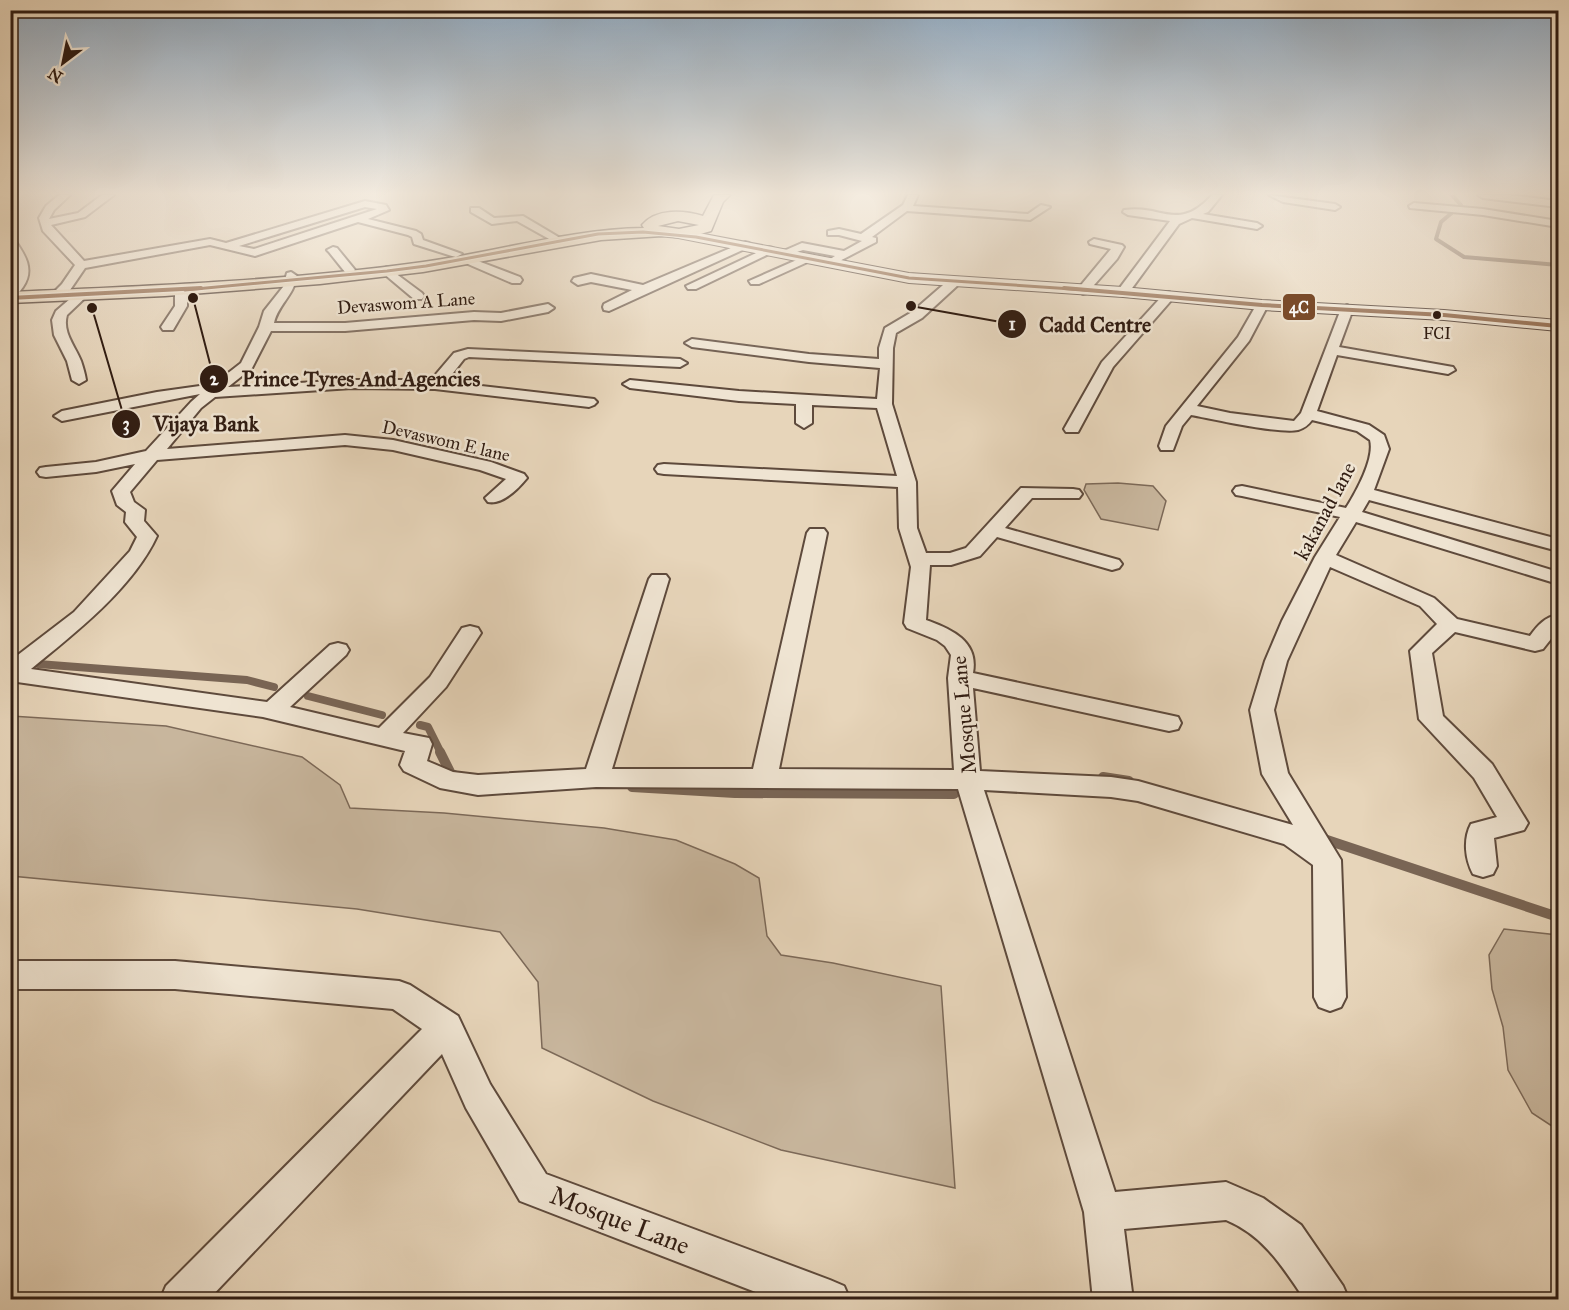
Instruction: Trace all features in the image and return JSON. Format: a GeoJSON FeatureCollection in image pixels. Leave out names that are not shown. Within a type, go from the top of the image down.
{"type":"FeatureCollection","features":[{"type":"Feature","properties":{"kind":"main road"},"geometry":{"type":"LineString","coordinates":[[11,295],[214,284],[387,271],[465,256]]}},
{"type":"Feature","properties":{"kind":"main road"},"geometry":{"type":"LineString","coordinates":[[58,293],[82,295],[181,290],[466,256]]}},
{"type":"Feature","properties":{"kind":"main road"},"geometry":{"type":"LineString","coordinates":[[798,256],[837,258],[909,278],[1123,292],[1558,326]]}},
{"type":"Feature","properties":{"kind":"street"},"geometry":{"type":"LineString","coordinates":[[11,295],[24,280],[24,266],[18,256]]}},
{"type":"Feature","properties":{"kind":"street"},"geometry":{"type":"LineString","coordinates":[[73,256],[81,265]]}},
{"type":"Feature","properties":{"kind":"street"},"geometry":{"type":"LineString","coordinates":[[58,293],[66,287],[81,265],[131,256]]}},
{"type":"Feature","properties":{"kind":"street"},"geometry":{"type":"LineString","coordinates":[[338,256],[349,270]]}},
{"type":"Feature","properties":{"kind":"street"},"geometry":{"type":"LineString","coordinates":[[609,307],[719,256]]}},
{"type":"Feature","properties":{"kind":"street"},"geometry":{"type":"LineString","coordinates":[[692,286],[767,256]]}},
{"type":"Feature","properties":{"kind":"street"},"geometry":{"type":"LineString","coordinates":[[832,256],[837,258],[841,256]]}},
{"type":"Feature","properties":{"kind":"street"},"geometry":{"type":"LineString","coordinates":[[1083,290],[1113,256]]}},
{"type":"Feature","properties":{"kind":"street"},"geometry":{"type":"LineString","coordinates":[[1123,292],[1152,256]]}},
{"type":"Feature","properties":{"kind":"street"},"geometry":{"type":"LineString","coordinates":[[461,257],[516,280]]}},
{"type":"Feature","properties":{"kind":"street"},"geometry":{"type":"LineString","coordinates":[[755,281],[808,258]]}},
{"type":"Feature","properties":{"kind":"street"},"geometry":{"type":"LineString","coordinates":[[387,271],[417,296]]}},
{"type":"Feature","properties":{"kind":"street"},"geometry":{"type":"LineString","coordinates":[[10,670],[21,665],[82,617],[139,553],[147,536],[134,522],[136,510],[126,505],[121,491],[211,391],[232,378],[247,364],[266,327],[270,311],[289,288],[291,278]]}},
{"type":"Feature","properties":{"kind":"street"},"geometry":{"type":"LineString","coordinates":[[578,282],[591,278],[644,289]]}},
{"type":"Feature","properties":{"kind":"street","name":"Mosque Lane"},"geometry":{"type":"LineString","coordinates":[[954,282],[917,315],[890,332],[886,364],[884,404],[907,482],[908,528],[921,567],[915,623],[948,636],[961,649],[964,665],[960,678],[968,780],[1103,1212],[1113,1299]]}},
{"type":"Feature","properties":{"kind":"street"},"geometry":{"type":"LineString","coordinates":[[168,327],[181,306],[181,290]]}},
{"type":"Feature","properties":{"kind":"street"},"geometry":{"type":"LineString","coordinates":[[78,380],[74,361],[61,335],[58,320],[82,295]]}},
{"type":"Feature","properties":{"kind":"street"},"geometry":{"type":"LineString","coordinates":[[1072,429],[1107,365],[1170,296]]}},
{"type":"Feature","properties":{"kind":"street"},"geometry":{"type":"LineString","coordinates":[[1167,446],[1174,426],[1244,338],[1262,304]]}},
{"type":"Feature","properties":{"kind":"street","name":"Devaswom A Lane"},"geometry":{"type":"LineString","coordinates":[[266,327],[345,327],[474,315],[501,317],[548,308]]}},
{"type":"Feature","properties":{"kind":"street"},"geometry":{"type":"LineString","coordinates":[[1187,409],[1230,418],[1294,426],[1300,424],[1309,414],[1347,309]]}},
{"type":"Feature","properties":{"kind":"street"},"geometry":{"type":"LineString","coordinates":[[692,343],[809,358],[886,364]]}},
{"type":"Feature","properties":{"kind":"street"},"geometry":{"type":"LineString","coordinates":[[1332,350],[1448,370]]}},
{"type":"Feature","properties":{"kind":"street"},"geometry":{"type":"LineString","coordinates":[[435,385],[459,356],[468,353],[680,363]]}},
{"type":"Feature","properties":{"kind":"street"},"geometry":{"type":"LineString","coordinates":[[62,416],[109,408],[146,397],[211,391],[352,384],[435,385],[589,402]]}},
{"type":"Feature","properties":{"kind":"street"},"geometry":{"type":"LineString","coordinates":[[630,384],[804,400],[884,404]]}},
{"type":"Feature","properties":{"kind":"street"},"geometry":{"type":"LineString","coordinates":[[804,400],[804,423]]}},
{"type":"Feature","properties":{"kind":"street","name":"kakanad lane"},"geometry":{"type":"LineString","coordinates":[[1309,414],[1363,428],[1378,438],[1381,449],[1364,493],[1325,557],[1276,661],[1262,710],[1275,774],[1327,860]]}},
{"type":"Feature","properties":{"kind":"street","name":"Devaswom E lane"},"geometry":{"type":"LineString","coordinates":[[154,455],[345,440],[393,445],[485,466],[518,478],[494,498]]}},
{"type":"Feature","properties":{"kind":"street"},"geometry":{"type":"LineString","coordinates":[[46,472],[96,467],[154,455]]}},
{"type":"Feature","properties":{"kind":"street"},"geometry":{"type":"LineString","coordinates":[[664,469],[907,482]]}},
{"type":"Feature","properties":{"kind":"street"},"geometry":{"type":"LineString","coordinates":[[1242,491],[1350,514],[1557,578]]}},
{"type":"Feature","properties":{"kind":"street"},"geometry":{"type":"LineString","coordinates":[[918,559],[951,559],[973,552],[1027,492],[1073,494]]}},
{"type":"Feature","properties":{"kind":"street"},"geometry":{"type":"LineString","coordinates":[[1364,493],[1558,545]]}},
{"type":"Feature","properties":{"kind":"street"},"geometry":{"type":"LineString","coordinates":[[993,530],[1112,564]]}},
{"type":"Feature","properties":{"kind":"street"},"geometry":{"type":"LineString","coordinates":[[764,778],[817,533]]}},
{"type":"Feature","properties":{"kind":"street"},"geometry":{"type":"LineString","coordinates":[[1325,557],[1427,602],[1450,624],[1535,644],[1546,629],[1558,621]]}},
{"type":"Feature","properties":{"kind":"street"},"geometry":{"type":"LineString","coordinates":[[596,778],[659,579]]}},
{"type":"Feature","properties":{"kind":"street"},"geometry":{"type":"LineString","coordinates":[[1450,624],[1421,651],[1431,719],[1483,771],[1497,798],[1514,823],[1481,831],[1480,846],[1483,866]]}},
{"type":"Feature","properties":{"kind":"street"},"geometry":{"type":"LineString","coordinates":[[384,738],[438,682],[470,633]]}},
{"type":"Feature","properties":{"kind":"street"},"geometry":{"type":"LineString","coordinates":[[272,711],[338,650]]}},
{"type":"Feature","properties":{"kind":"street"},"geometry":{"type":"LineString","coordinates":[[10,674],[272,711],[384,738],[420,744],[413,765],[449,781],[478,785],[596,778],[764,778],[968,780],[1112,786],[1138,790],[1286,833],[1327,860],[1330,997]]}},
{"type":"Feature","properties":{"kind":"street"},"geometry":{"type":"LineString","coordinates":[[960,678],[1169,723]]}},
{"type":"Feature","properties":{"kind":"street"},"geometry":{"type":"LineString","coordinates":[[10,975],[175,975],[399,995],[446,1027],[180,1299]]}},
{"type":"Feature","properties":{"kind":"street","name":"Mosque Lane"},"geometry":{"type":"LineString","coordinates":[[446,1027],[478,1096],[533,1188],[831,1299]]}},
{"type":"Feature","properties":{"kind":"street"},"geometry":{"type":"LineString","coordinates":[[1103,1212],[1226,1201],[1250,1211],[1287,1239],[1329,1299]]}},
{"type":"Feature","properties":{"kind":"shaded area"},"geometry":{"type":"Polygon","coordinates":[[[1118,483],[1153,486],[1166,501],[1158,530],[1101,519],[1084,490],[1086,484],[1118,483]]]}},
{"type":"Feature","properties":{"kind":"shaded area"},"geometry":{"type":"Polygon","coordinates":[[[11,716],[166,726],[302,757],[340,785],[350,808],[444,813],[604,828],[676,840],[735,864],[759,878],[767,936],[781,955],[833,963],[941,986],[955,1188],[781,1150],[653,1101],[542,1048],[538,982],[500,932],[357,909],[11,876],[11,716]]]}},
{"type":"Feature","properties":{"kind":"shaded area"},"geometry":{"type":"Polygon","coordinates":[[[1504,929],[1558,935],[1558,1130],[1532,1113],[1508,1070],[1503,1027],[1492,989],[1489,955],[1504,929]]]}},
{"type":"Feature","properties":{"kind":"waterway"},"geometry":{"type":"LineString","coordinates":[[1463,256],[1558,265]]}},
{"type":"Feature","properties":{"kind":"waterway"},"geometry":{"type":"LineString","coordinates":[[38,664],[247,680],[274,687]]}},
{"type":"Feature","properties":{"kind":"waterway"},"geometry":{"type":"LineString","coordinates":[[308,696],[382,715]]}},
{"type":"Feature","properties":{"kind":"waterway"},"geometry":{"type":"LineString","coordinates":[[420,725],[428,727],[441,753]]}},
{"type":"Feature","properties":{"kind":"waterway"},"geometry":{"type":"LineString","coordinates":[[440,752],[451,774],[454,775]]}},
{"type":"Feature","properties":{"kind":"waterway"},"geometry":{"type":"LineString","coordinates":[[1103,777],[1129,781]]}},
{"type":"Feature","properties":{"kind":"waterway"},"geometry":{"type":"LineString","coordinates":[[632,787],[735,793],[954,794]]}},
{"type":"Feature","properties":{"kind":"waterway"},"geometry":{"type":"LineString","coordinates":[[1324,839],[1558,917]]}},
{"type":"Feature","properties":{"kind":"transit line","name":"4C"},"geometry":{"type":"LineString","coordinates":[[10,298],[181,290],[387,271],[479,256]]}},
{"type":"Feature","properties":{"kind":"transit line","name":"4C"},"geometry":{"type":"LineString","coordinates":[[795,256],[909,278],[1123,292],[1262,305],[1444,315],[1558,326]]}},
{"type":"Feature","properties":{"kind":"place","name":"Prince Tyres And Agencies"},"geometry":{"type":"Point","coordinates":[193,298]}},
{"type":"Feature","properties":{"kind":"place","name":"Cadd Centre"},"geometry":{"type":"Point","coordinates":[911,306]}},
{"type":"Feature","properties":{"kind":"place","name":"Vijaya Bank"},"geometry":{"type":"Point","coordinates":[92,308]}},
{"type":"Feature","properties":{"kind":"place","name":"FCI"},"geometry":{"type":"Point","coordinates":[1437,315]}}]}
